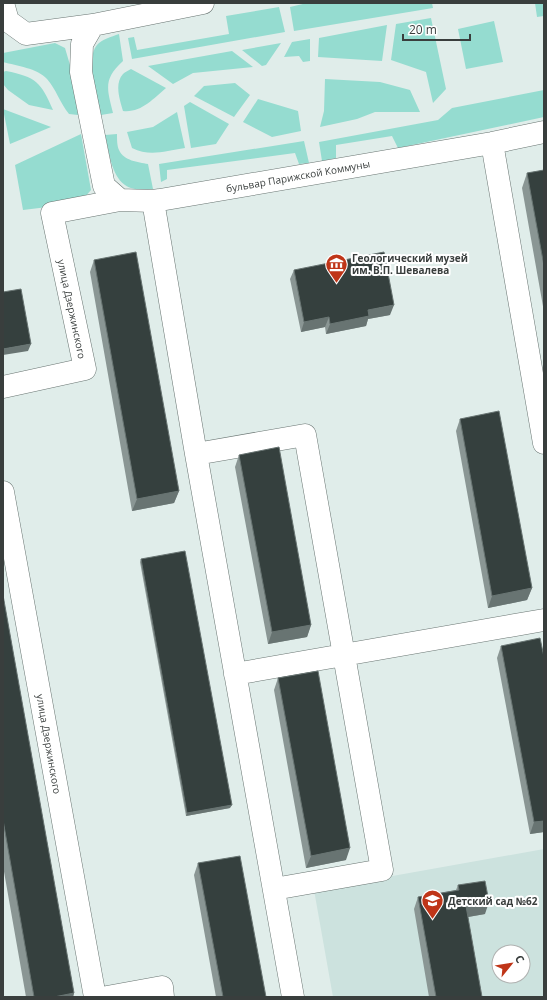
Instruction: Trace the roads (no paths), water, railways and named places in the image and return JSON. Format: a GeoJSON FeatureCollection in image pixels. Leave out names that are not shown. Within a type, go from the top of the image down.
{"type":"FeatureCollection","features":[{"type":"Feature","properties":{"kind":"street"},"geometry":{"type":"LineString","coordinates":[[4,3],[8,21],[26,34],[93,25],[203,3]]}},
{"type":"Feature","properties":{"kind":"street"},"geometry":{"type":"LineString","coordinates":[[93,25],[82,44],[81,72],[104,186],[120,200]]}},
{"type":"Feature","properties":{"kind":"street","name":"бульвар Парижской Коммуны"},"geometry":{"type":"LineString","coordinates":[[52,213],[120,200],[154,201],[492,143],[544,132]]}},
{"type":"Feature","properties":{"kind":"street"},"geometry":{"type":"LineString","coordinates":[[492,143],[544,443]]}},
{"type":"Feature","properties":{"kind":"street"},"geometry":{"type":"LineString","coordinates":[[154,201],[196,454],[292,997]]}},
{"type":"Feature","properties":{"kind":"street","name":"улица Дзержинского"},"geometry":{"type":"LineString","coordinates":[[3,387],[85,369],[52,213]]}},
{"type":"Feature","properties":{"kind":"street"},"geometry":{"type":"LineString","coordinates":[[196,454],[305,435],[382,870],[274,889]]}},
{"type":"Feature","properties":{"kind":"street","name":"улица Дзержинского"},"geometry":{"type":"LineString","coordinates":[[3,492],[95,997]]}},
{"type":"Feature","properties":{"kind":"street"},"geometry":{"type":"LineString","coordinates":[[235,674],[544,620]]}},
{"type":"Feature","properties":{"kind":"street"},"geometry":{"type":"LineString","coordinates":[[107,997],[162,987],[164,997]]}},
{"type":"Feature","properties":{"kind":"place","name":"Геологический музей им. В.П. Шевалева"},"geometry":{"type":"Point","coordinates":[336,284]}},
{"type":"Feature","properties":{"kind":"place","name":"Детский сад №62"},"geometry":{"type":"Point","coordinates":[432,920]}}]}
